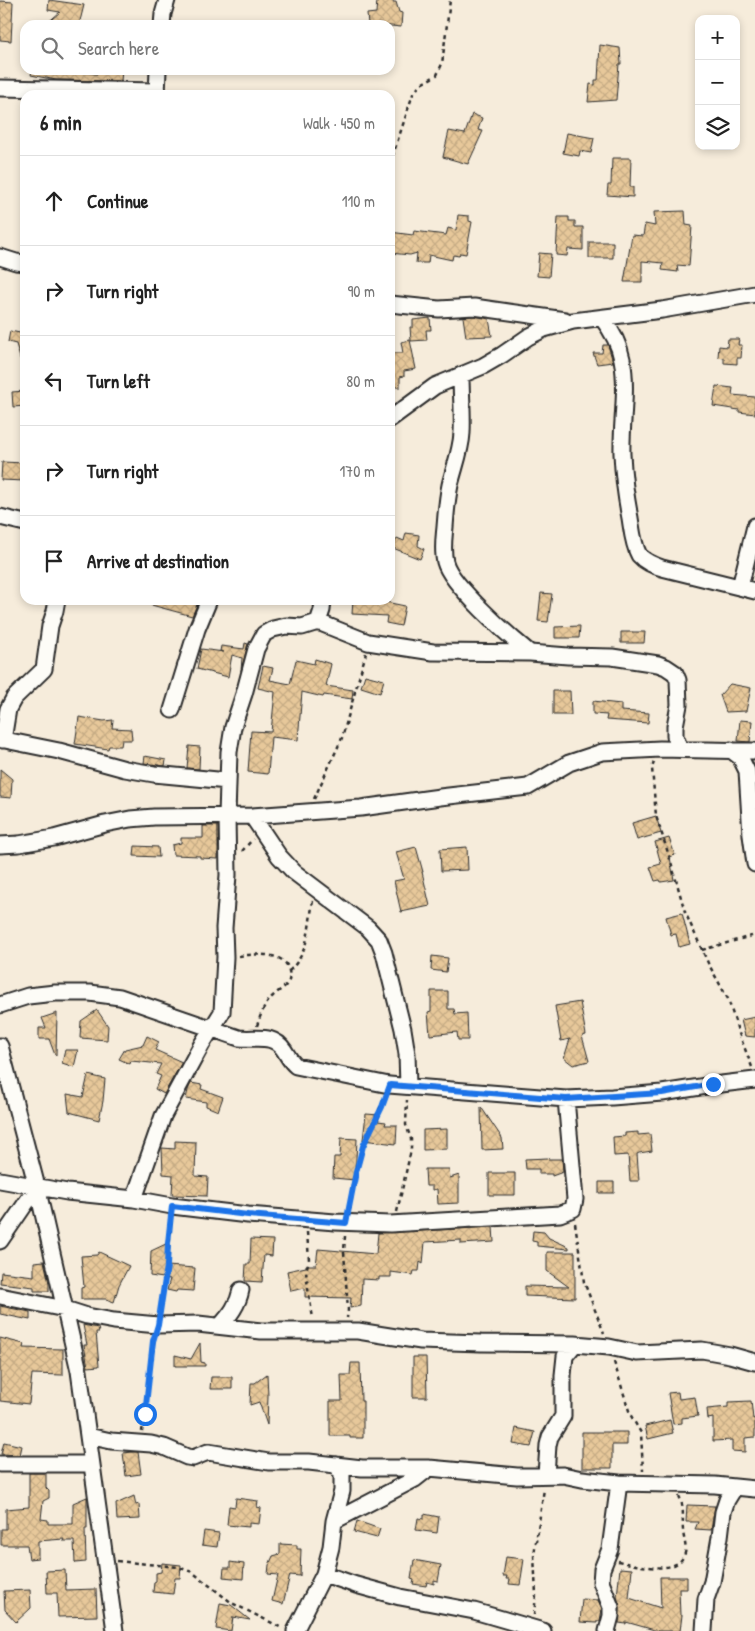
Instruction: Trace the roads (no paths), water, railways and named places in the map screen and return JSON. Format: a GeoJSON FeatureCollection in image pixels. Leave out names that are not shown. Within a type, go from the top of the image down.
{"type":"FeatureCollection","features":[{"type":"Feature","properties":{"kind":"street"},"geometry":{"type":"LineString","coordinates":[[162,20],[167,0]]}},
{"type":"Feature","properties":{"kind":"street"},"geometry":{"type":"LineString","coordinates":[[157,90],[158,75]]}},
{"type":"Feature","properties":{"kind":"street"},"geometry":{"type":"LineString","coordinates":[[0,88],[63,90]]}},
{"type":"Feature","properties":{"kind":"street"},"geometry":{"type":"LineString","coordinates":[[0,257],[20,262]]}},
{"type":"Feature","properties":{"kind":"street"},"geometry":{"type":"LineString","coordinates":[[395,415],[435,386],[496,359],[528,337],[544,329],[573,321],[755,294]]}},
{"type":"Feature","properties":{"kind":"street"},"geometry":{"type":"LineString","coordinates":[[395,305],[439,309],[474,307],[573,321]]}},
{"type":"Feature","properties":{"kind":"street"},"geometry":{"type":"LineString","coordinates":[[602,318],[615,337],[622,359],[624,378],[622,455],[635,547],[640,556],[648,563],[691,576],[748,589],[755,526]]}},
{"type":"Feature","properties":{"kind":"street"},"geometry":{"type":"LineString","coordinates":[[461,375],[462,433],[448,500],[443,542],[445,562],[450,575],[476,603],[530,653]]}},
{"type":"Feature","properties":{"kind":"street"},"geometry":{"type":"LineString","coordinates":[[0,517],[20,522]]}},
{"type":"Feature","properties":{"kind":"street"},"geometry":{"type":"LineString","coordinates":[[56,605],[50,626],[44,669],[14,698],[8,709],[1,739],[59,751],[125,769],[154,774],[228,781]]}},
{"type":"Feature","properties":{"kind":"street"},"geometry":{"type":"LineString","coordinates":[[172,710],[197,629],[207,605]]}},
{"type":"Feature","properties":{"kind":"street"},"geometry":{"type":"LineString","coordinates":[[318,622],[322,605]]}},
{"type":"Feature","properties":{"kind":"street"},"geometry":{"type":"LineString","coordinates":[[134,1199],[163,1116],[222,1012],[225,957],[224,928],[228,875],[229,752],[233,727],[256,649],[264,634],[273,629],[286,626],[302,627],[318,622],[368,642],[433,652],[530,653],[612,657],[658,664],[675,673],[678,680],[679,706],[675,736],[680,749]]}},
{"type":"Feature","properties":{"kind":"street"},"geometry":{"type":"LineString","coordinates":[[0,845],[54,838],[130,819],[252,816],[361,808],[440,796],[528,787],[569,763],[602,752],[660,748],[755,750],[747,771]]}},
{"type":"Feature","properties":{"kind":"street"},"geometry":{"type":"LineString","coordinates":[[731,750],[740,757],[747,771],[755,864]]}},
{"type":"Feature","properties":{"kind":"street"},"geometry":{"type":"LineString","coordinates":[[252,816],[279,856],[294,872],[368,928],[379,940],[384,953],[407,1054],[408,1086]]}},
{"type":"Feature","properties":{"kind":"street"},"geometry":{"type":"LineString","coordinates":[[0,1005],[28,996],[55,993],[90,993],[120,997],[239,1038],[275,1040],[284,1049],[290,1061],[296,1066],[390,1085],[566,1099],[662,1093],[713,1084],[755,1080]]}},
{"type":"Feature","properties":{"kind":"street"},"geometry":{"type":"LineString","coordinates":[[0,1046],[37,1187],[79,1371],[115,1631]]}},
{"type":"Feature","properties":{"kind":"street"},"geometry":{"type":"LineString","coordinates":[[0,1180],[67,1192],[134,1199],[172,1206],[248,1215],[346,1223],[390,1224],[560,1214],[572,1209],[575,1199],[566,1099]]}},
{"type":"Feature","properties":{"kind":"street"},"geometry":{"type":"LineString","coordinates":[[0,1241],[37,1187]]}},
{"type":"Feature","properties":{"kind":"street"},"geometry":{"type":"LineString","coordinates":[[220,1326],[234,1310],[242,1290]]}},
{"type":"Feature","properties":{"kind":"street"},"geometry":{"type":"LineString","coordinates":[[0,1296],[66,1309],[114,1322],[158,1325],[198,1324],[261,1331],[358,1331],[422,1340],[575,1344],[609,1347],[637,1353],[702,1350],[755,1362]]}},
{"type":"Feature","properties":{"kind":"street"},"geometry":{"type":"LineString","coordinates":[[546,1475],[550,1437],[563,1416],[565,1356],[575,1344]]}},
{"type":"Feature","properties":{"kind":"street"},"geometry":{"type":"LineString","coordinates":[[88,1436],[110,1441],[140,1443],[164,1448],[193,1458],[208,1452],[269,1462],[362,1468],[429,1468],[517,1476],[563,1475],[619,1484],[673,1484],[755,1489]]}},
{"type":"Feature","properties":{"kind":"street"},"geometry":{"type":"LineString","coordinates":[[0,1464],[92,1464]]}},
{"type":"Feature","properties":{"kind":"street"},"geometry":{"type":"LineString","coordinates":[[295,1631],[324,1574],[331,1547],[334,1520],[343,1484],[342,1475],[337,1465]]}},
{"type":"Feature","properties":{"kind":"street"},"geometry":{"type":"LineString","coordinates":[[334,1520],[409,1482],[429,1468]]}},
{"type":"Feature","properties":{"kind":"street"},"geometry":{"type":"LineString","coordinates":[[607,1631],[611,1607],[601,1582],[602,1568],[610,1549],[619,1484]]}},
{"type":"Feature","properties":{"kind":"street"},"geometry":{"type":"LineString","coordinates":[[704,1631],[706,1599],[712,1582],[723,1512],[727,1500],[735,1487]]}},
{"type":"Feature","properties":{"kind":"street"},"geometry":{"type":"LineString","coordinates":[[324,1574],[400,1597],[474,1611],[538,1630]]}}]}
